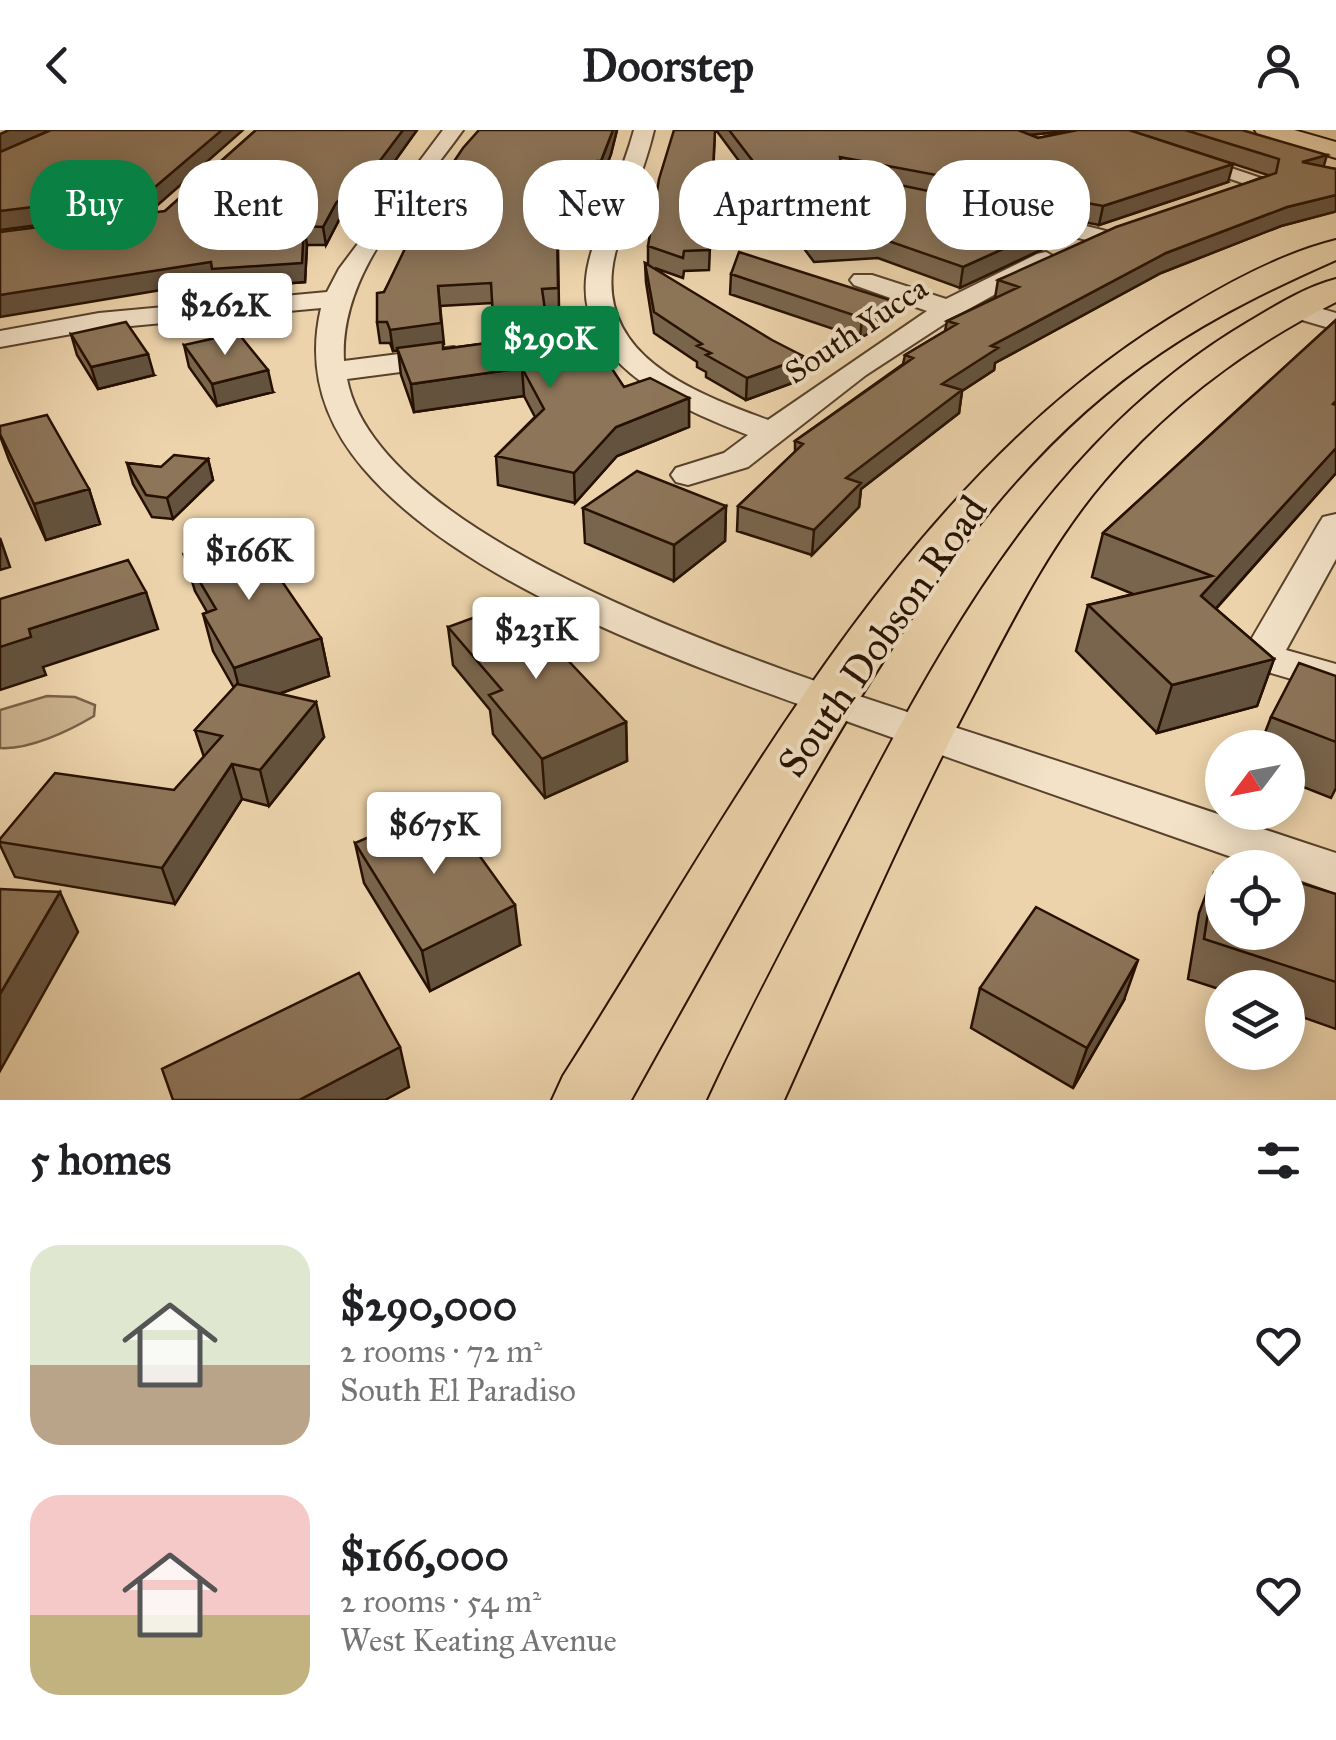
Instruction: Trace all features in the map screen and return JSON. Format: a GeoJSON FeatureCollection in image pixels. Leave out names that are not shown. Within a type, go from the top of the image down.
{"type":"FeatureCollection","features":[{"type":"Feature","properties":{"kind":"main road"},"geometry":{"type":"LineString","coordinates":[[1267,130],[1336,150]]}},
{"type":"Feature","properties":{"kind":"main road","name":"South Dobson Road"},"geometry":{"type":"LineString","coordinates":[[590,1100],[829,700],[940,540],[980,491],[1074,400],[1196,315],[1336,249]]}},
{"type":"Feature","properties":{"kind":"main road","name":"South Dobson Road"},"geometry":{"type":"LineString","coordinates":[[746,1100],[924,732],[1012,576],[1107,452],[1194,373],[1295,309],[1336,288]]}},
{"type":"Feature","properties":{"kind":"street"},"geometry":{"type":"LineString","coordinates":[[453,130],[334,299],[326,337],[329,372],[353,430],[395,482],[478,542],[633,622],[829,700],[1336,873]]}},
{"type":"Feature","properties":{"kind":"street"},"geometry":{"type":"LineString","coordinates":[[644,130],[604,258],[596,300],[609,335],[650,376],[711,408],[772,432]]}},
{"type":"Feature","properties":{"kind":"street"},"geometry":{"type":"LineString","coordinates":[[1077,139],[1101,131],[1262,182],[1224,193]]}},
{"type":"Feature","properties":{"kind":"street","name":"South Yucca"},"geometry":{"type":"LineString","coordinates":[[688,476],[736,460],[948,308],[1130,224]]}},
{"type":"Feature","properties":{"kind":"street"},"geometry":{"type":"LineString","coordinates":[[1090,234],[1098,236]]}},
{"type":"Feature","properties":{"kind":"street"},"geometry":{"type":"LineString","coordinates":[[863,280],[948,308]]}},
{"type":"Feature","properties":{"kind":"street"},"geometry":{"type":"LineString","coordinates":[[0,339],[100,320],[334,299]]}},
{"type":"Feature","properties":{"kind":"street"},"geometry":{"type":"LineString","coordinates":[[1295,309],[1336,322]]}},
{"type":"Feature","properties":{"kind":"street"},"geometry":{"type":"LineString","coordinates":[[569,340],[609,335]]}},
{"type":"Feature","properties":{"kind":"street"},"geometry":{"type":"LineString","coordinates":[[329,372],[477,352]]}},
{"type":"Feature","properties":{"kind":"street"},"geometry":{"type":"LineString","coordinates":[[1336,526],[1262,657],[1336,678]]}},
{"type":"Feature","properties":{"kind":"shaded area"},"geometry":{"type":"Polygon","coordinates":[[[47,696],[75,697],[95,705],[94,716],[36,743],[0,748],[0,710],[47,696]]]}},
{"type":"Feature","properties":{"kind":"building"},"geometry":{"type":"Polygon","coordinates":[[[51,130],[222,130],[187,160],[178,160],[178,167],[158,184],[158,160],[30,160],[30,207],[0,211],[0,152],[51,130]]]}},
{"type":"Feature","properties":{"kind":"building"},"geometry":{"type":"Polygon","coordinates":[[[256,130],[403,130],[380,160],[338,160],[338,201],[323,227],[318,227],[318,160],[222,160],[256,130]]]}},
{"type":"Feature","properties":{"kind":"building"},"geometry":{"type":"Polygon","coordinates":[[[479,130],[613,130],[601,160],[523,160],[523,250],[557,250],[558,288],[542,289],[545,310],[493,317],[491,283],[438,286],[441,323],[390,330],[387,322],[377,322],[377,293],[384,292],[404,250],[503,250],[503,160],[455,160],[479,130]]]}},
{"type":"Feature","properties":{"kind":"building"},"geometry":{"type":"Polygon","coordinates":[[[674,130],[715,130],[714,160],[679,160],[679,250],[709,250],[684,251],[683,258],[659,250],[659,179],[674,130]]]}},
{"type":"Feature","properties":{"kind":"building"},"geometry":{"type":"Polygon","coordinates":[[[729,130],[1018,130],[1038,138],[1078,130],[1129,130],[1233,164],[1103,206],[1090,204],[1090,160],[926,160],[926,173],[906,169],[906,160],[752,160],[729,130]]]}},
{"type":"Feature","properties":{"kind":"building"},"geometry":{"type":"Polygon","coordinates":[[[1185,130],[1242,130],[1327,155],[1302,162],[1336,169],[1336,195],[1287,207],[1166,253],[991,346],[998,348],[942,384],[962,390],[846,478],[861,483],[814,530],[738,506],[803,444],[795,441],[913,358],[905,355],[957,324],[947,321],[1019,287],[998,280],[1065,250],[1090,250],[1090,239],[1116,227],[1276,173],[1279,159],[1185,130]]]}},
{"type":"Feature","properties":{"kind":"building"},"geometry":{"type":"Polygon","coordinates":[[[906,186],[926,191],[926,250],[1001,250],[963,267],[906,247],[906,186]]]}},
{"type":"Feature","properties":{"kind":"building"},"geometry":{"type":"Polygon","coordinates":[[[178,199],[178,250],[303,250],[302,263],[212,269],[211,262],[0,295],[0,232],[30,228],[30,250],[158,250],[158,212],[178,199]]]}},
{"type":"Feature","properties":{"kind":"building"},"geometry":{"type":"Polygon","coordinates":[[[739,252],[893,301],[862,318],[731,274],[739,252]]]}},
{"type":"Feature","properties":{"kind":"building"},"geometry":{"type":"Polygon","coordinates":[[[645,263],[805,357],[747,378],[706,355],[711,353],[697,346],[702,344],[654,312],[645,263]]]}},
{"type":"Feature","properties":{"kind":"building"},"geometry":{"type":"Polygon","coordinates":[[[1336,320],[1336,448],[1201,596],[1274,659],[1172,685],[1088,605],[1212,576],[1103,533],[1336,320]]]}},
{"type":"Feature","properties":{"kind":"building"},"geometry":{"type":"Polygon","coordinates":[[[126,322],[148,354],[91,367],[71,334],[126,322]]]}},
{"type":"Feature","properties":{"kind":"building"},"geometry":{"type":"Polygon","coordinates":[[[548,328],[549,339],[589,334],[624,387],[650,378],[689,398],[616,427],[574,473],[496,456],[544,409],[522,368],[411,384],[397,348],[443,342],[443,349],[495,342],[494,335],[548,328]]]}},
{"type":"Feature","properties":{"kind":"building"},"geometry":{"type":"Polygon","coordinates":[[[238,333],[268,370],[212,384],[184,345],[238,333]]]}},
{"type":"Feature","properties":{"kind":"building"},"geometry":{"type":"Polygon","coordinates":[[[47,415],[89,489],[34,504],[0,434],[0,426],[47,415]]]}},
{"type":"Feature","properties":{"kind":"building"},"geometry":{"type":"Polygon","coordinates":[[[174,455],[208,459],[167,498],[146,495],[127,463],[161,467],[174,455]]]}},
{"type":"Feature","properties":{"kind":"building"},"geometry":{"type":"Polygon","coordinates":[[[637,471],[726,506],[674,545],[583,508],[637,471]]]}},
{"type":"Feature","properties":{"kind":"building"},"geometry":{"type":"Polygon","coordinates":[[[250,535],[321,638],[234,668],[203,614],[216,609],[184,555],[250,535]]]}},
{"type":"Feature","properties":{"kind":"building"},"geometry":{"type":"Polygon","coordinates":[[[128,560],[146,592],[29,629],[31,637],[0,647],[0,599],[128,560]]]}},
{"type":"Feature","properties":{"kind":"building"},"geometry":{"type":"Polygon","coordinates":[[[514,603],[626,722],[542,759],[489,695],[502,690],[448,627],[514,603]]]}},
{"type":"Feature","properties":{"kind":"building"},"geometry":{"type":"Polygon","coordinates":[[[1299,663],[1336,676],[1336,742],[1271,717],[1299,663]]]}},
{"type":"Feature","properties":{"kind":"building"},"geometry":{"type":"Polygon","coordinates":[[[237,684],[316,702],[260,770],[232,764],[162,868],[0,842],[55,773],[174,790],[222,736],[195,730],[237,684]]]}},
{"type":"Feature","properties":{"kind":"building"},"geometry":{"type":"Polygon","coordinates":[[[443,805],[515,905],[422,951],[355,843],[443,805]]]}},
{"type":"Feature","properties":{"kind":"building"},"geometry":{"type":"Polygon","coordinates":[[[1305,884],[1336,894],[1336,982],[1238,950],[1305,950],[1305,884]]]}},
{"type":"Feature","properties":{"kind":"building"},"geometry":{"type":"Polygon","coordinates":[[[0,889],[60,892],[0,994],[0,889]]]}},
{"type":"Feature","properties":{"kind":"building"},"geometry":{"type":"Polygon","coordinates":[[[1036,907],[1138,960],[1087,1048],[980,988],[1036,907]]]}},
{"type":"Feature","properties":{"kind":"building"},"geometry":{"type":"Polygon","coordinates":[[[359,973],[400,1047],[299,1100],[173,1100],[162,1069],[359,973]]]}}]}
